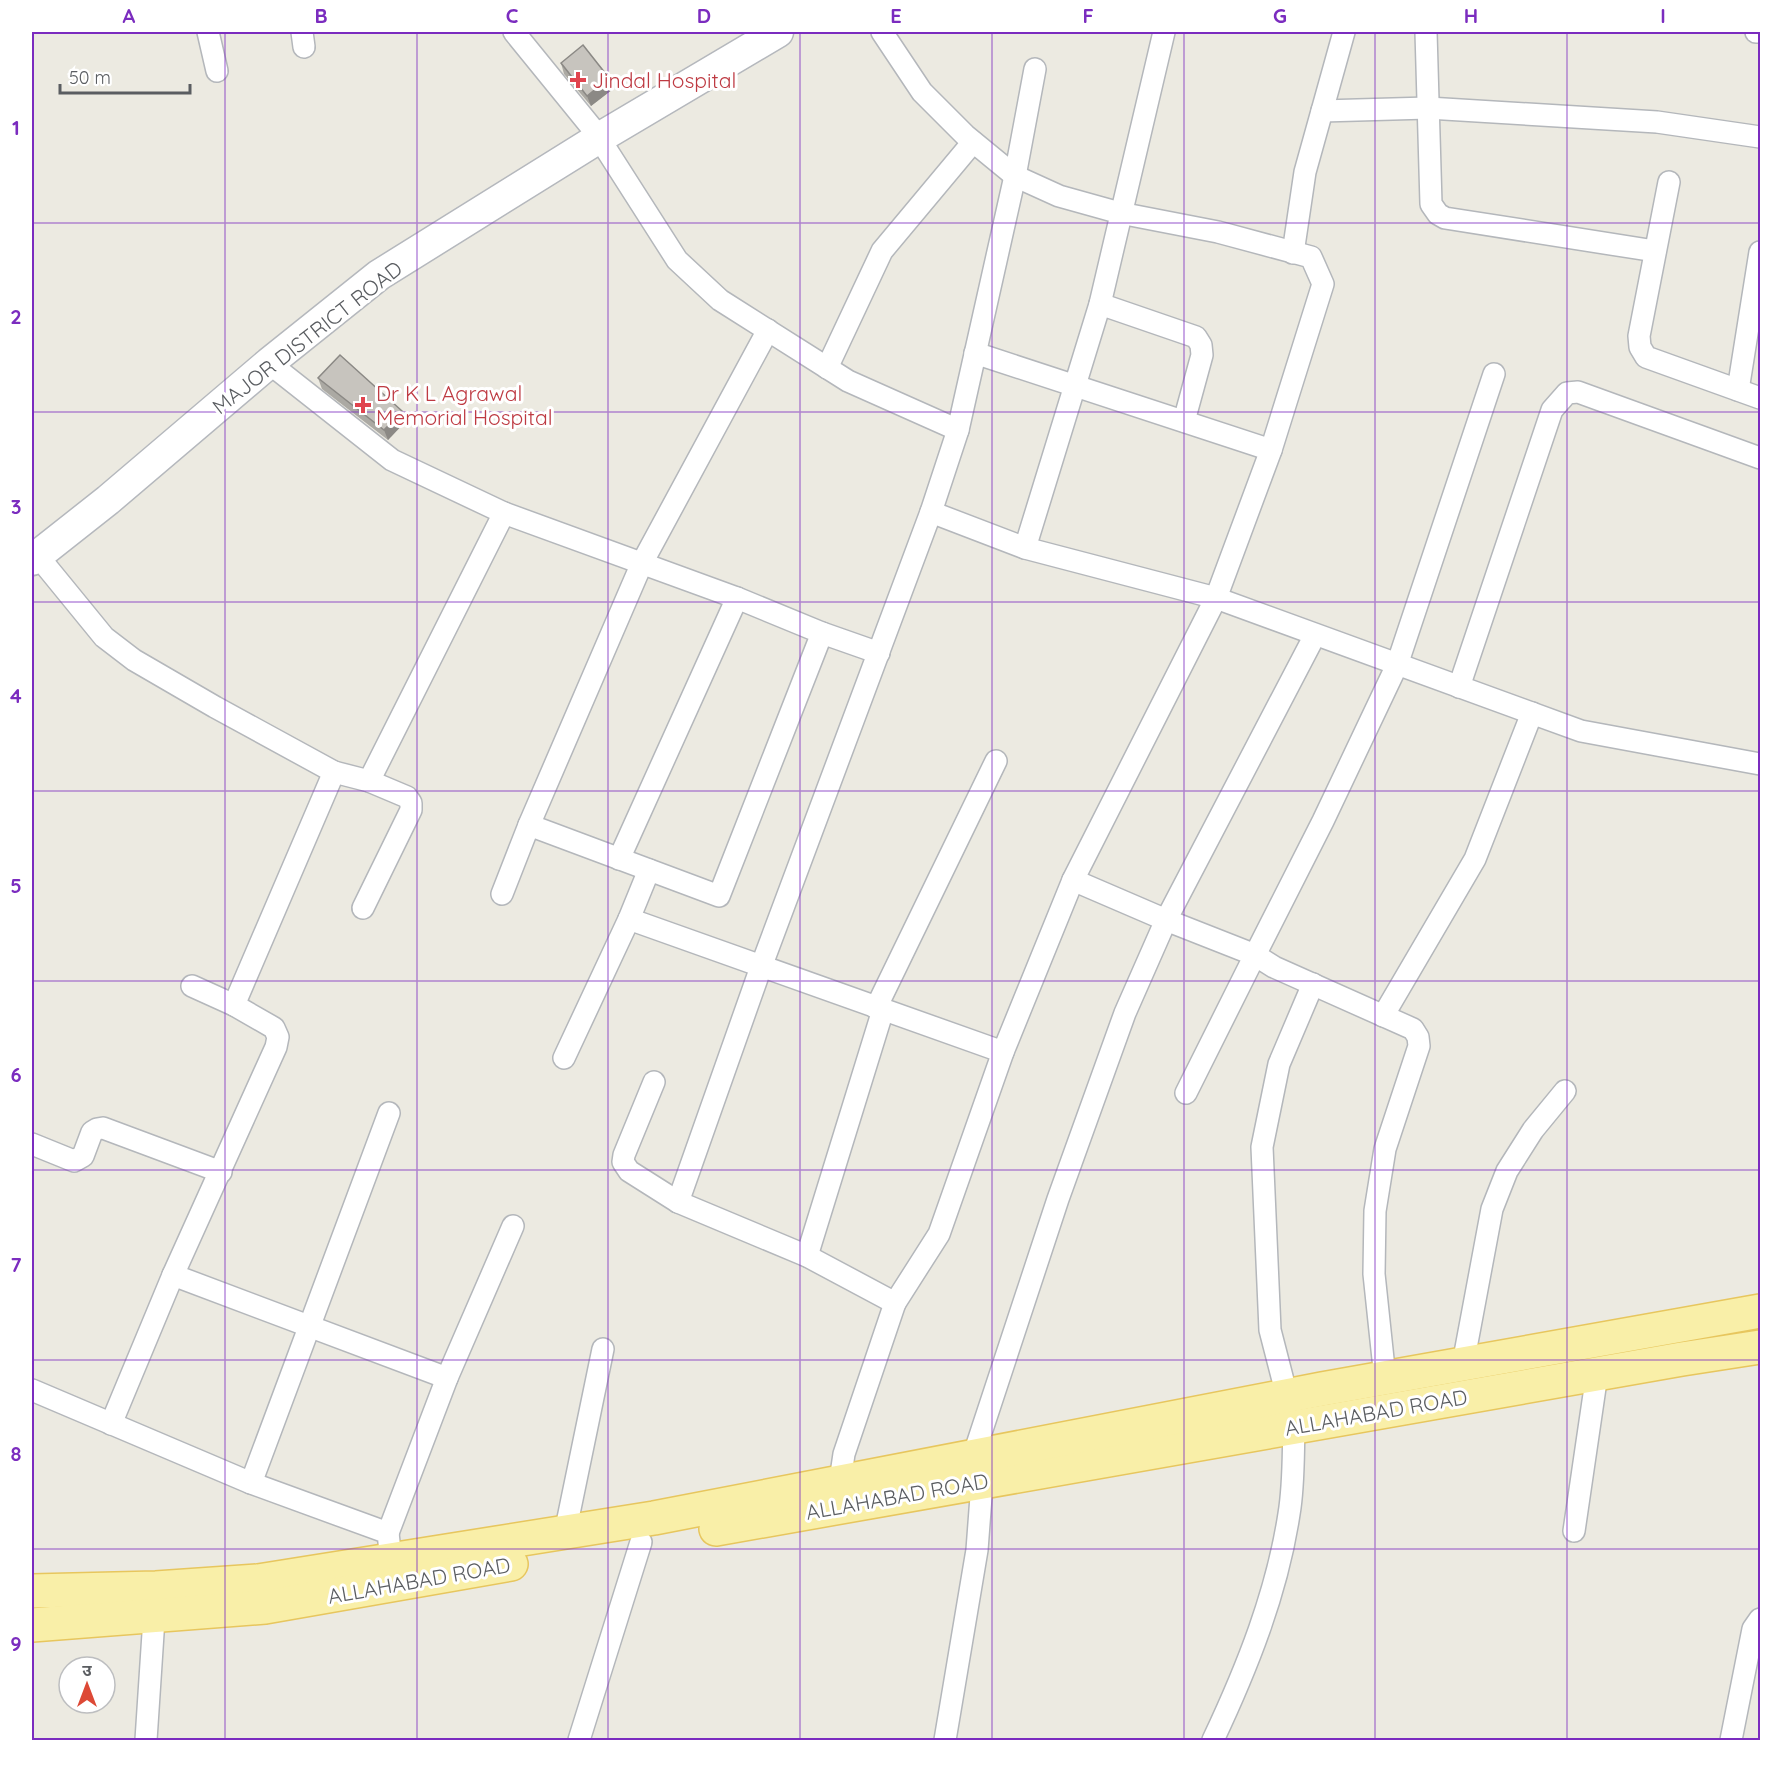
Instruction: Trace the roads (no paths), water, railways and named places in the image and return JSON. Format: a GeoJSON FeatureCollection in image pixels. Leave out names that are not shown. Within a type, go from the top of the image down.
{"type":"FeatureCollection","features":[{"type":"Feature","properties":{"kind":"main road"},"geometry":{"type":"LineString","coordinates":[[1291,1411],[1385,1378],[1761,1311]]}},
{"type":"Feature","properties":{"kind":"main road","name":"ALLAHABAD ROAD"},"geometry":{"type":"LineString","coordinates":[[32,1625],[155,1601],[265,1607],[389,1560],[640,1542],[841,1494],[980,1464],[1291,1411],[1597,1374],[1761,1347]]}},
{"type":"Feature","properties":{"kind":"main road"},"geometry":{"type":"LineString","coordinates":[[389,1560],[654,1518],[841,1494]]}},
{"type":"Feature","properties":{"kind":"main road"},"geometry":{"type":"LineString","coordinates":[[32,1591],[155,1601]]}},
{"type":"Feature","properties":{"kind":"street"},"geometry":{"type":"LineString","coordinates":[[208,32],[217,71]]}},
{"type":"Feature","properties":{"kind":"street"},"geometry":{"type":"LineString","coordinates":[[514,32],[596,133],[677,260],[720,300],[848,381],[958,430]]}},
{"type":"Feature","properties":{"kind":"street"},"geometry":{"type":"LineString","coordinates":[[363,908],[411,810],[411,803],[407,797],[369,781],[334,772],[134,660],[104,637],[33,550],[358,280],[596,133],[747,32]]}},
{"type":"Feature","properties":{"kind":"street"},"geometry":{"type":"LineString","coordinates":[[596,133],[778,32]]}},
{"type":"Feature","properties":{"kind":"street"},"geometry":{"type":"LineString","coordinates":[[841,1494],[844,1454],[895,1303],[939,1234],[1003,1052],[1073,880],[1216,598],[1271,450],[1323,284],[1311,257],[1218,232],[1120,213],[1059,196],[1015,176],[973,142],[922,92],[882,32]]}},
{"type":"Feature","properties":{"kind":"street"},"geometry":{"type":"LineString","coordinates":[[1025,548],[1100,304],[1164,32]]}},
{"type":"Feature","properties":{"kind":"street"},"geometry":{"type":"LineString","coordinates":[[1293,253],[1305,172],[1344,32]]}},
{"type":"Feature","properties":{"kind":"street"},"geometry":{"type":"LineString","coordinates":[[1426,32],[1431,204],[1438,214],[1445,218],[1655,251]]}},
{"type":"Feature","properties":{"kind":"street"},"geometry":{"type":"LineString","coordinates":[[678,1202],[761,967],[931,512],[958,430],[1015,176],[1035,69]]}},
{"type":"Feature","properties":{"kind":"street"},"geometry":{"type":"LineString","coordinates":[[1322,111],[1428,108],[1657,122],[1761,137]]}},
{"type":"Feature","properties":{"kind":"street","name":"MAJOR DISTRICT ROAD"},"geometry":{"type":"LineString","coordinates":[[33,550],[108,500],[269,363],[379,275],[596,133]]}},
{"type":"Feature","properties":{"kind":"street"},"geometry":{"type":"LineString","coordinates":[[827,368],[882,251],[973,142]]}},
{"type":"Feature","properties":{"kind":"street"},"geometry":{"type":"LineString","coordinates":[[1669,182],[1639,336],[1640,347],[1646,357],[1761,398]]}},
{"type":"Feature","properties":{"kind":"street"},"geometry":{"type":"LineString","coordinates":[[1738,390],[1761,252]]}},
{"type":"Feature","properties":{"kind":"street"},"geometry":{"type":"LineString","coordinates":[[1100,304],[1196,337],[1201,345],[1202,355],[1184,421]]}},
{"type":"Feature","properties":{"kind":"street"},"geometry":{"type":"LineString","coordinates":[[502,894],[529,825],[642,563],[768,330]]}},
{"type":"Feature","properties":{"kind":"street"},"geometry":{"type":"LineString","coordinates":[[975,352],[1271,450]]}},
{"type":"Feature","properties":{"kind":"street"},"geometry":{"type":"LineString","coordinates":[[269,363],[392,460],[504,513],[737,598],[822,633],[879,653]]}},
{"type":"Feature","properties":{"kind":"street"},"geometry":{"type":"LineString","coordinates":[[1186,1093],[1323,821],[1397,665],[1494,374]]}},
{"type":"Feature","properties":{"kind":"street"},"geometry":{"type":"LineString","coordinates":[[1459,687],[1552,410],[1567,393],[1578,392],[1761,458]]}},
{"type":"Feature","properties":{"kind":"street"},"geometry":{"type":"LineString","coordinates":[[931,512],[1025,548],[1216,598],[1581,731],[1761,764]]}},
{"type":"Feature","properties":{"kind":"street"},"geometry":{"type":"LineString","coordinates":[[369,781],[504,513]]}},
{"type":"Feature","properties":{"kind":"street"},"geometry":{"type":"LineString","coordinates":[[619,859],[737,598]]}},
{"type":"Feature","properties":{"kind":"street"},"geometry":{"type":"LineString","coordinates":[[529,825],[719,896],[822,633]]}},
{"type":"Feature","properties":{"kind":"street"},"geometry":{"type":"LineString","coordinates":[[945,1740],[977,1550],[980,1464],[1058,1199],[1125,1013],[1166,920],[1315,634]]}},
{"type":"Feature","properties":{"kind":"street"},"geometry":{"type":"LineString","coordinates":[[1383,1016],[1476,859],[1532,713]]}},
{"type":"Feature","properties":{"kind":"street"},"geometry":{"type":"LineString","coordinates":[[807,1256],[880,1009],[996,761]]}},
{"type":"Feature","properties":{"kind":"street"},"geometry":{"type":"LineString","coordinates":[[234,1005],[334,772]]}},
{"type":"Feature","properties":{"kind":"street"},"geometry":{"type":"LineString","coordinates":[[564,1058],[629,919],[649,870]]}},
{"type":"Feature","properties":{"kind":"street"},"geometry":{"type":"LineString","coordinates":[[1073,880],[1255,955],[1274,967],[1413,1029],[1418,1037],[1419,1046],[1385,1149],[1375,1211],[1374,1274],[1385,1378]]}},
{"type":"Feature","properties":{"kind":"street"},"geometry":{"type":"LineString","coordinates":[[629,919],[1003,1052]]}},
{"type":"Feature","properties":{"kind":"street"},"geometry":{"type":"LineString","coordinates":[[1214,1740],[1255,1643],[1275,1580],[1289,1512],[1291,1411],[1270,1330],[1262,1148],[1279,1064],[1313,984]]}},
{"type":"Feature","properties":{"kind":"street"},"geometry":{"type":"LineString","coordinates":[[111,1424],[173,1275],[276,1047],[278,1037],[274,1028],[234,1005],[192,986]]}},
{"type":"Feature","properties":{"kind":"street"},"geometry":{"type":"LineString","coordinates":[[654,1082],[624,1155],[623,1162],[629,1171],[678,1202],[807,1256],[895,1303]]}},
{"type":"Feature","properties":{"kind":"street"},"geometry":{"type":"LineString","coordinates":[[1462,1364],[1492,1209],[1507,1171],[1533,1130],[1564,1091]]}},
{"type":"Feature","properties":{"kind":"street"},"geometry":{"type":"LineString","coordinates":[[251,1483],[389,1113]]}},
{"type":"Feature","properties":{"kind":"street"},"geometry":{"type":"LineString","coordinates":[[32,1144],[74,1161],[82,1156],[92,1132],[103,1128],[221,1172]]}},
{"type":"Feature","properties":{"kind":"street"},"geometry":{"type":"LineString","coordinates":[[32,1390],[251,1483],[389,1560],[447,1378],[513,1226]]}},
{"type":"Feature","properties":{"kind":"street"},"geometry":{"type":"LineString","coordinates":[[173,1275],[447,1378]]}},
{"type":"Feature","properties":{"kind":"street"},"geometry":{"type":"LineString","coordinates":[[566,1533],[603,1349]]}},
{"type":"Feature","properties":{"kind":"street"},"geometry":{"type":"LineString","coordinates":[[1574,1531],[1597,1374]]}},
{"type":"Feature","properties":{"kind":"street"},"geometry":{"type":"LineString","coordinates":[[579,1740],[640,1542]]}},
{"type":"Feature","properties":{"kind":"street"},"geometry":{"type":"LineString","coordinates":[[146,1740],[155,1601]]}},
{"type":"Feature","properties":{"kind":"street"},"geometry":{"type":"LineString","coordinates":[[1731,1740],[1753,1629],[1761,1618]]}},
{"type":"Feature","properties":{"kind":"place","name":"Jindal Hospital"},"geometry":{"type":"Point","coordinates":[578,80]}},
{"type":"Feature","properties":{"kind":"place","name":"Dr K L Agrawal Memorial Hospital"},"geometry":{"type":"Point","coordinates":[363,405]}}]}
